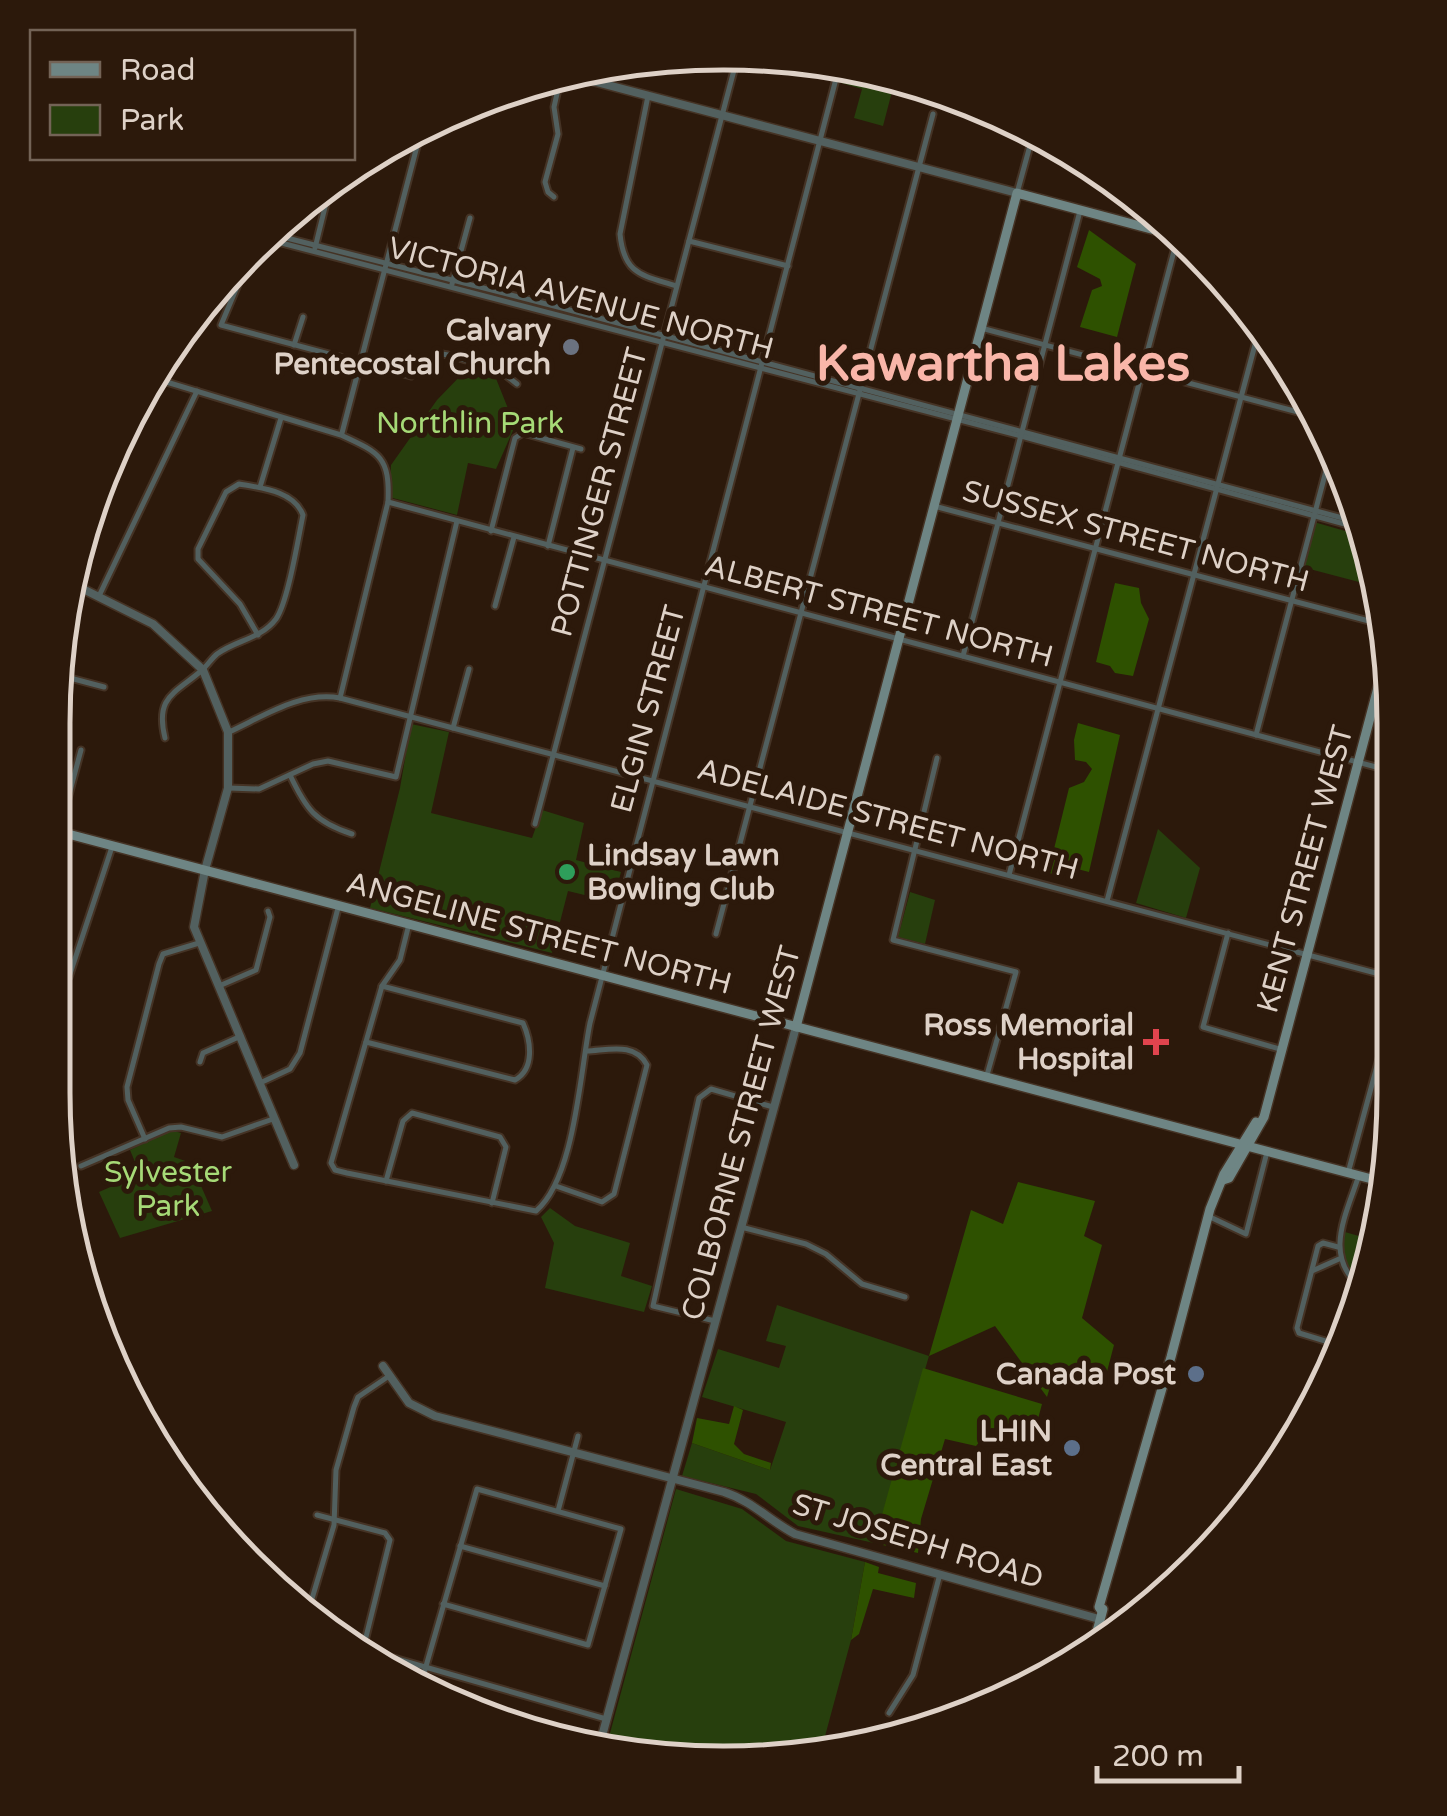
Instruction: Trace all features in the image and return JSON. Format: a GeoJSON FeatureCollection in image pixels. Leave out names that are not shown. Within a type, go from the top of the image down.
{"type":"FeatureCollection","features":[{"type":"Feature","properties":{"kind":"main road"},"geometry":{"type":"LineString","coordinates":[[1017,193],[1150,229]]}},
{"type":"Feature","properties":{"kind":"main road","name":"COLBORNE STREET WEST"},"geometry":{"type":"LineString","coordinates":[[796,1027],[1017,193]]}},
{"type":"Feature","properties":{"kind":"main road","name":"KENT STREET WEST"},"geometry":{"type":"LineString","coordinates":[[1097,1629],[1099,1606],[1208,1216],[1223,1180],[1229,1178],[1264,1117],[1376,695]]}},
{"type":"Feature","properties":{"kind":"main road","name":"ANGELINE STREET NORTH"},"geometry":{"type":"LineString","coordinates":[[70,835],[1371,1179]]}},
{"type":"Feature","properties":{"kind":"main road","name":"KENT STREET WEST"},"geometry":{"type":"LineString","coordinates":[[1091,1633],[1099,1619]]}},
{"type":"Feature","properties":{"kind":"street","name":"POTTINGER STREET"},"geometry":{"type":"LineString","coordinates":[[535,824],[734,70]]}},
{"type":"Feature","properties":{"kind":"street","name":"ELGIN STREET"},"geometry":{"type":"LineString","coordinates":[[556,1186],[602,976],[836,81]]}},
{"type":"Feature","properties":{"kind":"street"},"geometry":{"type":"LineString","coordinates":[[598,83],[1017,193]]}},
{"type":"Feature","properties":{"kind":"street"},"geometry":{"type":"LineString","coordinates":[[554,196],[545,182],[558,134],[554,106],[561,90]]}},
{"type":"Feature","properties":{"kind":"street"},"geometry":{"type":"LineString","coordinates":[[648,96],[620,234],[622,253],[638,274],[676,286]]}},
{"type":"Feature","properties":{"kind":"street"},"geometry":{"type":"LineString","coordinates":[[716,934],[932,114]]}},
{"type":"Feature","properties":{"kind":"street"},"geometry":{"type":"LineString","coordinates":[[341,434],[417,147]]}},
{"type":"Feature","properties":{"kind":"street","name":"COLBORNE STREET WEST"},"geometry":{"type":"LineString","coordinates":[[1017,193],[1030,147]]}},
{"type":"Feature","properties":{"kind":"street"},"geometry":{"type":"LineString","coordinates":[[315,248],[326,205]]}},
{"type":"Feature","properties":{"kind":"street"},"geometry":{"type":"LineString","coordinates":[[962,656],[1080,211]]}},
{"type":"Feature","properties":{"kind":"street"},"geometry":{"type":"LineString","coordinates":[[452,284],[470,218]]}},
{"type":"Feature","properties":{"kind":"street","name":"VICTORIA AVENUE NORTH"},"geometry":{"type":"LineString","coordinates":[[284,240],[1345,521]]}},
{"type":"Feature","properties":{"kind":"street"},"geometry":{"type":"LineString","coordinates":[[689,242],[789,266]]}},
{"type":"Feature","properties":{"kind":"street"},"geometry":{"type":"LineString","coordinates":[[1009,875],[1175,251]]}},
{"type":"Feature","properties":{"kind":"street"},"geometry":{"type":"LineString","coordinates":[[237,288],[221,325],[411,376],[442,354],[498,369],[517,384]]}},
{"type":"Feature","properties":{"kind":"street"},"geometry":{"type":"LineString","coordinates":[[294,345],[303,318]]}},
{"type":"Feature","properties":{"kind":"street"},"geometry":{"type":"LineString","coordinates":[[981,328],[1298,412]]}},
{"type":"Feature","properties":{"kind":"street"},"geometry":{"type":"LineString","coordinates":[[1108,901],[1255,344]]}},
{"type":"Feature","properties":{"kind":"street"},"geometry":{"type":"LineString","coordinates":[[167,382],[341,434],[378,454],[389,477],[388,502],[340,698]]}},
{"type":"Feature","properties":{"kind":"street"},"geometry":{"type":"LineString","coordinates":[[99,597],[197,391]]}},
{"type":"Feature","properties":{"kind":"street"},"geometry":{"type":"LineString","coordinates":[[260,488],[281,418]]}},
{"type":"Feature","properties":{"kind":"street"},"geometry":{"type":"LineString","coordinates":[[491,531],[514,438],[524,433],[577,448],[548,546]]}},
{"type":"Feature","properties":{"kind":"street"},"geometry":{"type":"LineString","coordinates":[[1256,735],[1326,471]]}},
{"type":"Feature","properties":{"kind":"street"},"geometry":{"type":"LineString","coordinates":[[165,738],[160,720],[164,704],[217,654],[258,635],[268,629],[280,614],[303,515],[291,498],[239,484],[226,492],[198,548],[198,558],[240,604],[258,635]]}},
{"type":"Feature","properties":{"kind":"street","name":"ALBERT STREET NORTH"},"geometry":{"type":"LineString","coordinates":[[388,502],[1377,768]]}},
{"type":"Feature","properties":{"kind":"street","name":"SUSSEX STREET NORTH"},"geometry":{"type":"LineString","coordinates":[[934,506],[1368,621]]}},
{"type":"Feature","properties":{"kind":"street"},"geometry":{"type":"LineString","coordinates":[[228,788],[259,789],[328,761],[396,777],[456,521]]}},
{"type":"Feature","properties":{"kind":"street"},"geometry":{"type":"LineString","coordinates":[[495,606],[514,537]]}},
{"type":"Feature","properties":{"kind":"street"},"geometry":{"type":"LineString","coordinates":[[84,590],[153,624],[203,670],[228,732],[228,788],[194,927],[294,1165]]}},
{"type":"Feature","properties":{"kind":"street"},"geometry":{"type":"LineString","coordinates":[[453,728],[468,669]]}},
{"type":"Feature","properties":{"kind":"street"},"geometry":{"type":"LineString","coordinates":[[71,678],[104,687]]}},
{"type":"Feature","properties":{"kind":"street","name":"ADELAIDE STREET NORTH"},"geometry":{"type":"LineString","coordinates":[[228,732],[307,697],[340,698],[1377,973]]}},
{"type":"Feature","properties":{"kind":"street"},"geometry":{"type":"LineString","coordinates":[[70,786],[81,750]]}},
{"type":"Feature","properties":{"kind":"street"},"geometry":{"type":"LineString","coordinates":[[937,758],[893,940],[1016,972],[987,1076]]}},
{"type":"Feature","properties":{"kind":"street"},"geometry":{"type":"LineString","coordinates":[[290,775],[304,805],[316,818],[352,834]]}},
{"type":"Feature","properties":{"kind":"street"},"geometry":{"type":"LineString","coordinates":[[70,974],[113,846]]}},
{"type":"Feature","properties":{"kind":"street"},"geometry":{"type":"LineString","coordinates":[[260,1083],[290,1069],[300,1053],[339,905]]}},
{"type":"Feature","properties":{"kind":"street"},"geometry":{"type":"LineString","coordinates":[[219,986],[256,970],[270,917],[268,911]]}},
{"type":"Feature","properties":{"kind":"street"},"geometry":{"type":"LineString","coordinates":[[410,924],[400,960],[382,986],[332,1163],[335,1170],[536,1210],[556,1186],[602,1202],[614,1194],[647,1065],[634,1050],[588,1051]]}},
{"type":"Feature","properties":{"kind":"street"},"geometry":{"type":"LineString","coordinates":[[1228,932],[1203,1027],[1283,1050]]}},
{"type":"Feature","properties":{"kind":"street"},"geometry":{"type":"LineString","coordinates":[[145,1139],[128,1100],[127,1086],[159,964],[163,954],[199,943]]}},
{"type":"Feature","properties":{"kind":"street"},"geometry":{"type":"LineString","coordinates":[[366,1042],[514,1080],[522,1077],[528,1067],[530,1042],[523,1023],[382,986]]}},
{"type":"Feature","properties":{"kind":"street","name":"COLBORNE STREET WEST"},"geometry":{"type":"LineString","coordinates":[[602,1734],[796,1027]]}},
{"type":"Feature","properties":{"kind":"street"},"geometry":{"type":"LineString","coordinates":[[200,1062],[203,1053],[241,1036]]}},
{"type":"Feature","properties":{"kind":"street"},"geometry":{"type":"LineString","coordinates":[[1350,1278],[1339,1259],[1338,1247],[1377,1072]]}},
{"type":"Feature","properties":{"kind":"street"},"geometry":{"type":"LineString","coordinates":[[715,1321],[653,1306],[703,1092],[710,1089],[774,1107]]}},
{"type":"Feature","properties":{"kind":"street"},"geometry":{"type":"LineString","coordinates":[[386,1181],[403,1121],[412,1113],[500,1136],[506,1147],[492,1203]]}},
{"type":"Feature","properties":{"kind":"street"},"geometry":{"type":"LineString","coordinates":[[80,1166],[169,1128],[181,1127],[222,1138],[273,1119]]}},
{"type":"Feature","properties":{"kind":"street"},"geometry":{"type":"LineString","coordinates":[[1208,1216],[1246,1234],[1267,1152]]}},
{"type":"Feature","properties":{"kind":"street"},"geometry":{"type":"LineString","coordinates":[[740,1227],[806,1244],[826,1254],[862,1284],[905,1298]]}},
{"type":"Feature","properties":{"kind":"street"},"geometry":{"type":"LineString","coordinates":[[1327,1342],[1299,1333],[1298,1328],[1320,1243],[1338,1247]]}},
{"type":"Feature","properties":{"kind":"street"},"geometry":{"type":"LineString","coordinates":[[1312,1271],[1339,1259]]}},
{"type":"Feature","properties":{"kind":"street","name":"ST JOSEPH ROAD"},"geometry":{"type":"LineString","coordinates":[[383,1366],[409,1403],[434,1416],[746,1499],[795,1534],[1099,1619]]}},
{"type":"Feature","properties":{"kind":"street"},"geometry":{"type":"LineString","coordinates":[[312,1599],[335,1519],[336,1470],[354,1407],[358,1397],[389,1376]]}},
{"type":"Feature","properties":{"kind":"street"},"geometry":{"type":"LineString","coordinates":[[558,1511],[578,1436]]}},
{"type":"Feature","properties":{"kind":"street"},"geometry":{"type":"LineString","coordinates":[[424,1673],[443,1604],[477,1488],[621,1529],[588,1644],[443,1604]]}},
{"type":"Feature","properties":{"kind":"street"},"geometry":{"type":"LineString","coordinates":[[317,1515],[386,1533],[390,1540],[366,1639]]}},
{"type":"Feature","properties":{"kind":"street"},"geometry":{"type":"LineString","coordinates":[[460,1546],[604,1586]]}},
{"type":"Feature","properties":{"kind":"street"},"geometry":{"type":"LineString","coordinates":[[889,1713],[914,1675],[940,1574]]}},
{"type":"Feature","properties":{"kind":"street"},"geometry":{"type":"LineString","coordinates":[[406,1663],[606,1719]]}},
{"type":"Feature","properties":{"kind":"green space"},"geometry":{"type":"Polygon","coordinates":[[[838,82],[892,92],[883,126],[854,118],[862,89],[838,82]]]}},
{"type":"Feature","properties":{"kind":"green space"},"geometry":{"type":"Polygon","coordinates":[[[1089,230],[1136,264],[1117,337],[1080,327],[1092,290],[1102,286],[1100,279],[1077,267],[1089,230]]]}},
{"type":"Feature","properties":{"kind":"green space","name":"Northlin Park"},"geometry":{"type":"Polygon","coordinates":[[[467,369],[495,376],[515,426],[496,469],[468,463],[457,515],[389,497],[391,465],[437,400],[467,369]]]}},
{"type":"Feature","properties":{"kind":"green space"},"geometry":{"type":"Polygon","coordinates":[[[1314,522],[1348,532],[1361,583],[1302,567],[1314,522]]]}},
{"type":"Feature","properties":{"kind":"green space"},"geometry":{"type":"Polygon","coordinates":[[[1115,583],[1139,588],[1149,619],[1133,676],[1115,673],[1110,666],[1096,662],[1115,583]]]}},
{"type":"Feature","properties":{"kind":"green space"},"geometry":{"type":"Polygon","coordinates":[[[1078,723],[1120,735],[1089,872],[1062,865],[1059,875],[1043,872],[1052,857],[1069,788],[1084,782],[1092,769],[1086,762],[1075,760],[1078,723]]]}},
{"type":"Feature","properties":{"kind":"green space"},"geometry":{"type":"Polygon","coordinates":[[[411,724],[449,732],[431,813],[532,838],[542,810],[584,823],[576,860],[621,872],[613,902],[568,891],[552,953],[370,908],[400,788],[411,724]]]}},
{"type":"Feature","properties":{"kind":"green space"},"geometry":{"type":"Polygon","coordinates":[[[1158,829],[1200,868],[1186,918],[1136,903],[1158,829]]]}},
{"type":"Feature","properties":{"kind":"green space"},"geometry":{"type":"Polygon","coordinates":[[[910,892],[935,900],[925,944],[898,937],[910,892]]]}},
{"type":"Feature","properties":{"kind":"green space","name":"Sylvester Park"},"geometry":{"type":"Polygon","coordinates":[[[171,1130],[181,1133],[174,1157],[191,1163],[212,1211],[120,1238],[99,1192],[140,1174],[130,1150],[171,1130]]]}},
{"type":"Feature","properties":{"kind":"green space"},"geometry":{"type":"Polygon","coordinates":[[[1018,1182],[1095,1201],[1084,1236],[1102,1245],[1082,1318],[1114,1345],[1104,1383],[1055,1370],[1047,1397],[995,1326],[929,1356],[971,1210],[1003,1224],[1018,1182]]]}},
{"type":"Feature","properties":{"kind":"green space"},"geometry":{"type":"Polygon","coordinates":[[[550,1208],[575,1226],[630,1243],[621,1276],[652,1286],[644,1312],[545,1288],[554,1243],[541,1217],[550,1208]]]}},
{"type":"Feature","properties":{"kind":"green space"},"geometry":{"type":"Polygon","coordinates":[[[1345,1232],[1360,1236],[1351,1273],[1344,1262],[1345,1232]]]}},
{"type":"Feature","properties":{"kind":"green space"},"geometry":{"type":"Polygon","coordinates":[[[777,1305],[929,1356],[874,1543],[798,1526],[756,1494],[682,1476],[692,1443],[770,1470],[786,1422],[702,1397],[718,1349],[779,1368],[786,1346],[766,1341],[777,1305]]]}},
{"type":"Feature","properties":{"kind":"green space"},"geometry":{"type":"Polygon","coordinates":[[[923,1368],[1042,1404],[1035,1430],[991,1428],[976,1446],[945,1439],[921,1519],[918,1553],[874,1543],[923,1368]]]}},
{"type":"Feature","properties":{"kind":"green space"},"geometry":{"type":"Polygon","coordinates":[[[734,1406],[743,1410],[734,1444],[744,1454],[771,1463],[770,1470],[692,1443],[697,1418],[729,1424],[734,1406]]]}},
{"type":"Feature","properties":{"kind":"green space"},"geometry":{"type":"Polygon","coordinates":[[[676,1489],[742,1509],[786,1541],[865,1562],[851,1640],[825,1737],[724,1746],[681,1745],[609,1735],[676,1489]]]}},
{"type":"Feature","properties":{"kind":"green space"},"geometry":{"type":"Polygon","coordinates":[[[865,1562],[879,1567],[878,1573],[916,1583],[914,1598],[873,1589],[859,1634],[851,1640],[865,1562]]]}},
{"type":"Feature","properties":{"kind":"place","name":"Calvary Pentecostal Church"},"geometry":{"type":"Point","coordinates":[571,347]}},
{"type":"Feature","properties":{"kind":"place","name":"Lindsay Lawn Bowling Club"},"geometry":{"type":"Point","coordinates":[567,872]}},
{"type":"Feature","properties":{"kind":"place","name":"Ross Memorial Hospital"},"geometry":{"type":"Point","coordinates":[1156,1042]}},
{"type":"Feature","properties":{"kind":"place","name":"Canada Post"},"geometry":{"type":"Point","coordinates":[1196,1374]}},
{"type":"Feature","properties":{"kind":"place","name":"LHIN Central East"},"geometry":{"type":"Point","coordinates":[1072,1448]}},
{"type":"Feature","properties":{"kind":"district","name":"Kawartha Lakes"},"geometry":{"type":"Point","coordinates":[1003,362]}}]}
